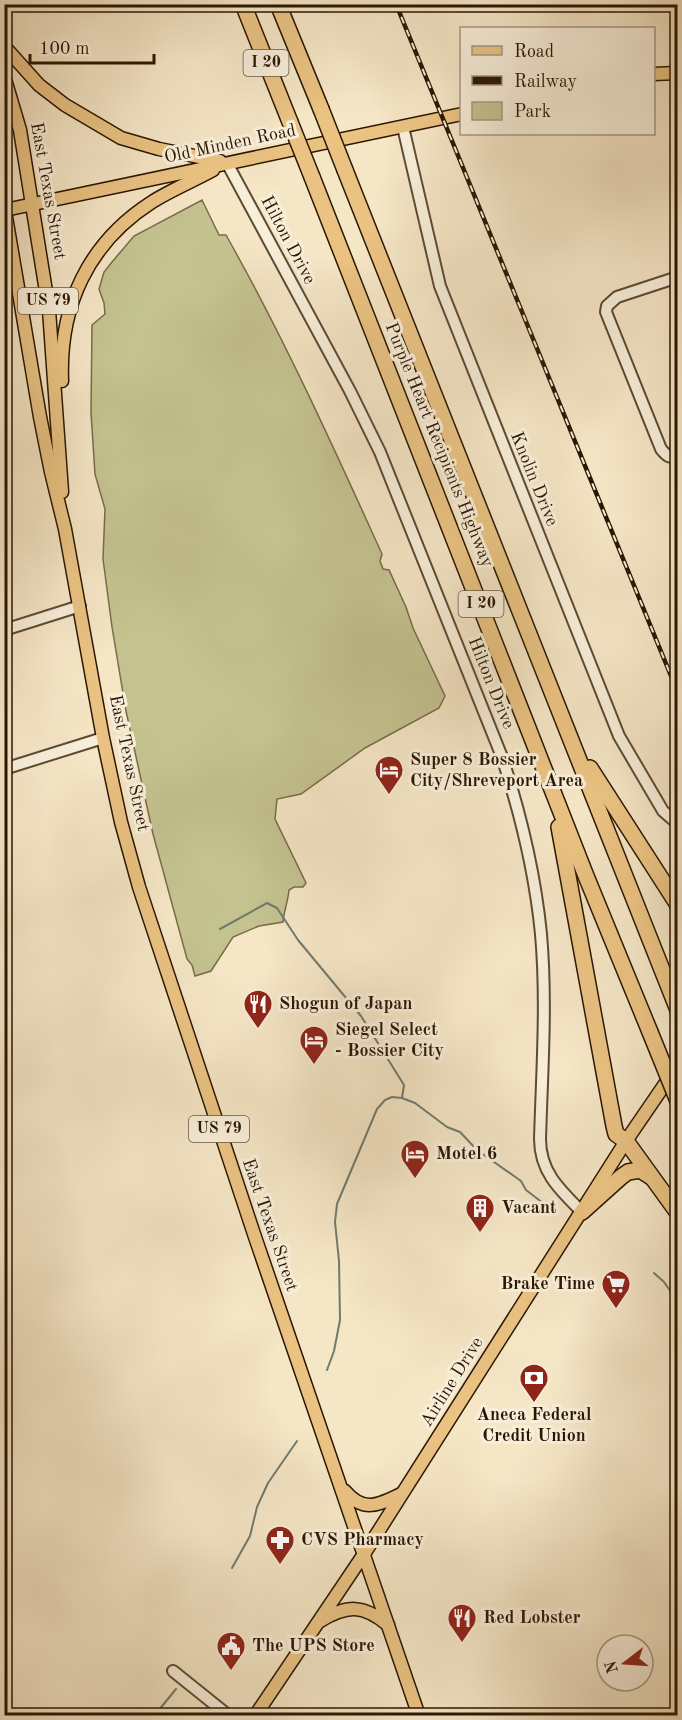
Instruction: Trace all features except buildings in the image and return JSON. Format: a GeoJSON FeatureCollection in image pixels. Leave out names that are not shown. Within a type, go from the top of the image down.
{"type":"FeatureCollection","features":[{"type":"Feature","properties":{"kind":"highway","name":"Purple Heart Recipients Highway"},"geometry":{"type":"LineString","coordinates":[[243,4],[678,1101]]}},
{"type":"Feature","properties":{"kind":"highway","name":"Purple Heart Recipients Highway"},"geometry":{"type":"LineString","coordinates":[[279,4],[675,1004]]}},
{"type":"Feature","properties":{"kind":"highway"},"geometry":{"type":"LineString","coordinates":[[542,668],[595,777],[678,905]]}},
{"type":"Feature","properties":{"kind":"highway"},"geometry":{"type":"LineString","coordinates":[[537,749],[564,850],[616,1134],[626,1142],[678,1213]]}},
{"type":"Feature","properties":{"kind":"highway"},"geometry":{"type":"LineString","coordinates":[[582,1212],[621,1177],[634,1170],[645,1172],[664,1191]]}},
{"type":"Feature","properties":{"kind":"main road"},"geometry":{"type":"LineString","coordinates":[[4,46],[39,85],[65,105],[121,138],[168,151],[227,163]]}},
{"type":"Feature","properties":{"kind":"main road"},"geometry":{"type":"LineString","coordinates":[[655,74],[678,73]]}},
{"type":"Feature","properties":{"kind":"main road","name":"East Texas Street"},"geometry":{"type":"LineString","coordinates":[[4,76],[20,130],[49,310],[65,529]]}},
{"type":"Feature","properties":{"kind":"main road","name":"Old Minden Road"},"geometry":{"type":"LineString","coordinates":[[5,208],[32,205],[460,114]]}},
{"type":"Feature","properties":{"kind":"main road"},"geometry":{"type":"LineString","coordinates":[[61,481],[63,345],[72,299],[86,270],[109,238],[139,211],[227,163]]}},
{"type":"Feature","properties":{"kind":"main road","name":"East Texas Street"},"geometry":{"type":"LineString","coordinates":[[5,208],[46,450],[65,529],[103,738],[121,822],[154,938],[419,1716]]}},
{"type":"Feature","properties":{"kind":"main road","name":"Airline Drive"},"geometry":{"type":"LineString","coordinates":[[255,1716],[364,1554],[626,1142],[678,1065]]}},
{"type":"Feature","properties":{"kind":"main road"},"geometry":{"type":"LineString","coordinates":[[342,1487],[353,1500],[367,1506],[402,1493]]}},
{"type":"Feature","properties":{"kind":"main road"},"geometry":{"type":"LineString","coordinates":[[316,1624],[339,1612],[355,1608],[373,1613],[388,1624]]}},
{"type":"Feature","properties":{"kind":"street","name":"Knolin Drive"},"geometry":{"type":"LineString","coordinates":[[402,127],[440,286],[619,736],[663,811],[678,824]]}},
{"type":"Feature","properties":{"kind":"street","name":"Hilton Drive"},"geometry":{"type":"LineString","coordinates":[[227,163],[381,452],[502,757],[517,805],[531,864],[541,935],[543,976],[540,1139],[542,1156],[549,1176],[582,1212]]}},
{"type":"Feature","properties":{"kind":"street"},"geometry":{"type":"LineString","coordinates":[[674,457],[667,456],[661,449],[607,318],[607,306],[617,297],[678,278]]}},
{"type":"Feature","properties":{"kind":"street"},"geometry":{"type":"LineString","coordinates":[[4,630],[80,606]]}},
{"type":"Feature","properties":{"kind":"street"},"geometry":{"type":"LineString","coordinates":[[4,769],[103,738]]}},
{"type":"Feature","properties":{"kind":"street"},"geometry":{"type":"LineString","coordinates":[[173,1671],[229,1716]]}},
{"type":"Feature","properties":{"kind":"green space"},"geometry":{"type":"Polygon","coordinates":[[[202,200],[219,235],[226,235],[288,353],[382,554],[380,561],[383,569],[389,570],[445,696],[439,708],[365,748],[301,794],[277,799],[275,819],[306,883],[303,887],[294,887],[289,890],[283,922],[259,926],[233,937],[211,971],[195,976],[192,965],[187,959],[153,834],[126,711],[103,559],[105,509],[95,474],[91,413],[92,325],[105,314],[99,289],[104,272],[134,236],[202,200]]]}},
{"type":"Feature","properties":{"kind":"waterway"},"geometry":{"type":"LineString","coordinates":[[220,929],[267,903],[277,908],[298,940],[361,1016],[404,1085],[402,1098]]}},
{"type":"Feature","properties":{"kind":"waterway"},"geometry":{"type":"LineString","coordinates":[[327,1370],[334,1351],[340,1320],[339,1261],[335,1222],[337,1204],[377,1109],[385,1100],[392,1097],[415,1103],[447,1127],[460,1132],[477,1150],[521,1181],[526,1190],[556,1213]]}},
{"type":"Feature","properties":{"kind":"waterway"},"geometry":{"type":"LineString","coordinates":[[654,1273],[664,1282],[678,1302]]}},
{"type":"Feature","properties":{"kind":"waterway"},"geometry":{"type":"LineString","coordinates":[[232,1568],[250,1536],[257,1507],[268,1483],[297,1441]]}},
{"type":"Feature","properties":{"kind":"waterway"},"geometry":{"type":"LineString","coordinates":[[154,1716],[176,1689]]}},
{"type":"Feature","properties":{"kind":"railway"},"geometry":{"type":"LineString","coordinates":[[396,4],[678,693]]}},
{"type":"Feature","properties":{"kind":"place","name":"Super 8 Bossier City/Shreveport Area"},"geometry":{"type":"Point","coordinates":[389,796]}},
{"type":"Feature","properties":{"kind":"place","name":"Shogun of Japan"},"geometry":{"type":"Point","coordinates":[258,1030]}},
{"type":"Feature","properties":{"kind":"place","name":"Siegel Select - Bossier City"},"geometry":{"type":"Point","coordinates":[314,1066]}},
{"type":"Feature","properties":{"kind":"place","name":"Motel 6"},"geometry":{"type":"Point","coordinates":[415,1180]}},
{"type":"Feature","properties":{"kind":"place","name":"Vacant"},"geometry":{"type":"Point","coordinates":[480,1234]}},
{"type":"Feature","properties":{"kind":"place","name":"Brake Time"},"geometry":{"type":"Point","coordinates":[616,1310]}},
{"type":"Feature","properties":{"kind":"place","name":"Aneca Federal Credit Union"},"geometry":{"type":"Point","coordinates":[534,1404]}},
{"type":"Feature","properties":{"kind":"place","name":"CVS Pharmacy"},"geometry":{"type":"Point","coordinates":[280,1566]}},
{"type":"Feature","properties":{"kind":"place","name":"Red Lobster"},"geometry":{"type":"Point","coordinates":[462,1644]}},
{"type":"Feature","properties":{"kind":"place","name":"The UPS Store"},"geometry":{"type":"Point","coordinates":[231,1672]}}]}
